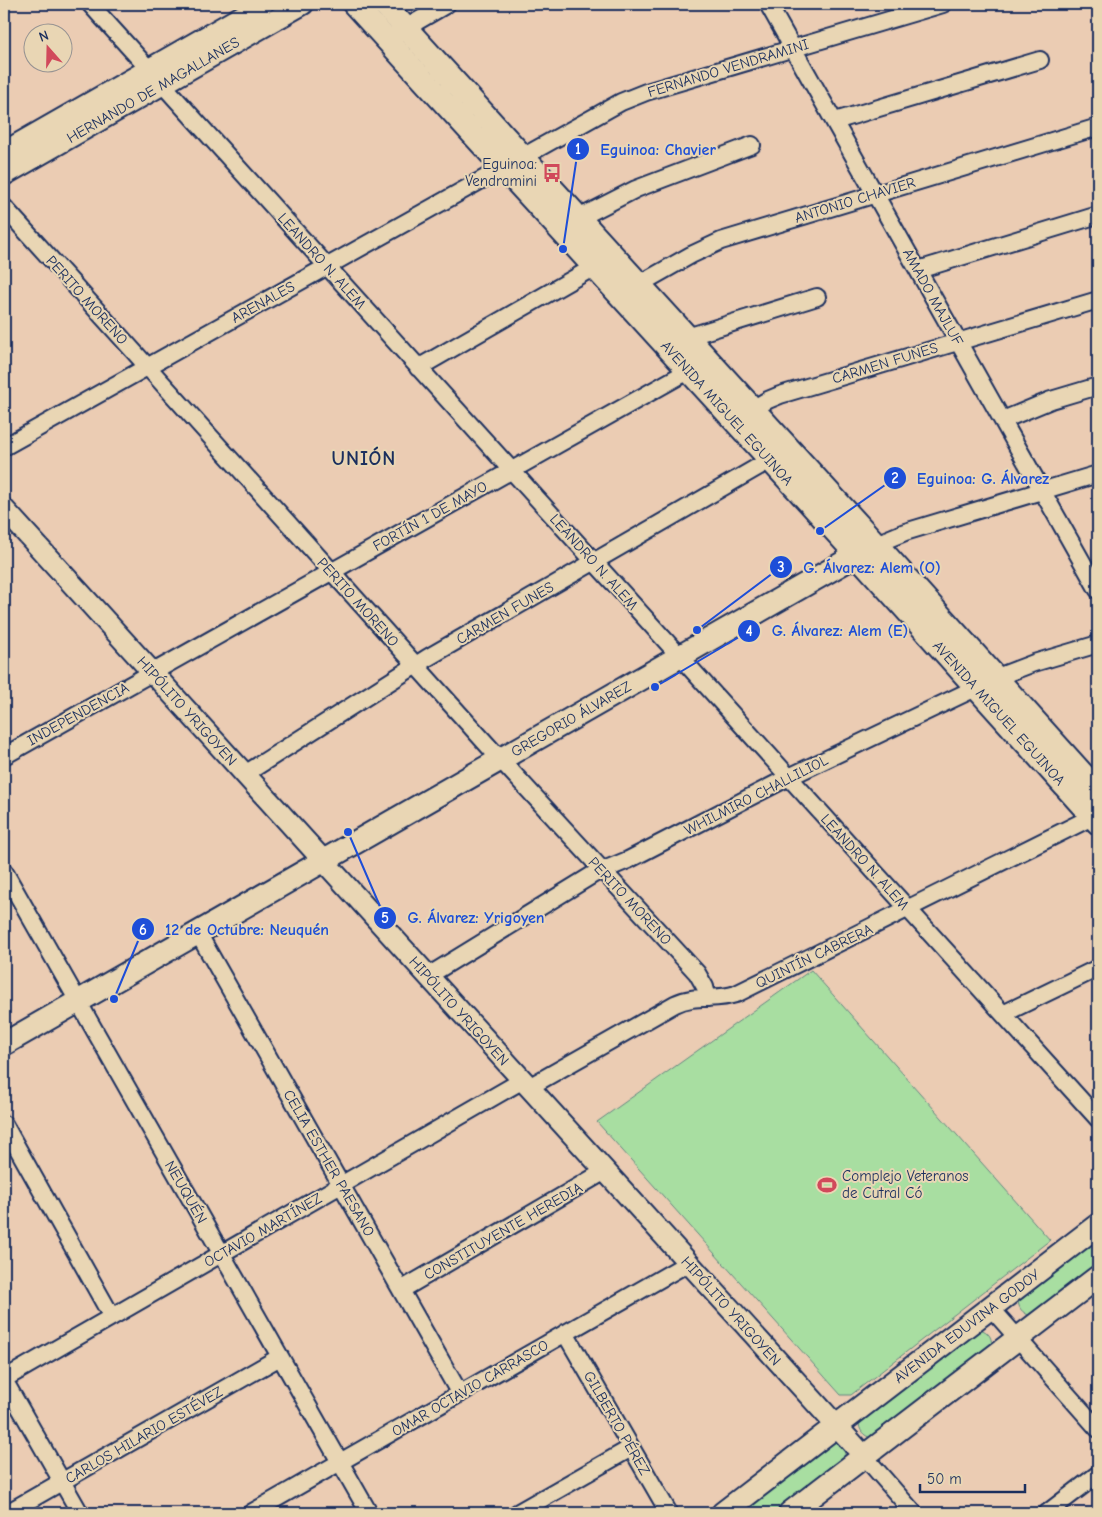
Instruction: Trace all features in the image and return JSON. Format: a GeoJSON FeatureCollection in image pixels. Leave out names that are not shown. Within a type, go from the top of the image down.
{"type":"FeatureCollection","features":[{"type":"Feature","properties":{"kind":"main road","name":"AVENIDA MIGUEL EGUINOA"},"geometry":{"type":"LineString","coordinates":[[354,4],[396,33],[523,156],[579,218],[630,290],[986,683],[1096,818]]}},
{"type":"Feature","properties":{"kind":"main road","name":"AVENIDA MIGUEL EGUINOA"},"geometry":{"type":"LineString","coordinates":[[384,4],[396,33],[503,167],[594,267],[630,290],[687,337],[698,365]]}},
{"type":"Feature","properties":{"kind":"main road","name":"AVENIDA MIGUEL EGUINOA"},"geometry":{"type":"LineString","coordinates":[[743,415],[770,460],[866,549]]}},
{"type":"Feature","properties":{"kind":"main road","name":"GREGORIO ÁLVAREZ"},"geometry":{"type":"LineString","coordinates":[[4,1044],[866,549]]}},
{"type":"Feature","properties":{"kind":"main road","name":"AVENIDA MIGUEL EGUINOA"},"geometry":{"type":"LineString","coordinates":[[986,683],[1098,791]]}},
{"type":"Feature","properties":{"kind":"main road","name":"AVENIDA EDUVINA GODOY"},"geometry":{"type":"LineString","coordinates":[[723,1513],[1098,1225]]}},
{"type":"Feature","properties":{"kind":"main road"},"geometry":{"type":"LineString","coordinates":[[790,1513],[1098,1276]]}},
{"type":"Feature","properties":{"kind":"street","name":"LEANDRO N. ALEM"},"geometry":{"type":"LineString","coordinates":[[90,4],[1098,1119]]}},
{"type":"Feature","properties":{"kind":"street","name":"HERNANDO DE MAGALLANES"},"geometry":{"type":"LineString","coordinates":[[4,152],[263,4]]}},
{"type":"Feature","properties":{"kind":"street","name":"HERNANDO DE MAGALLANES"},"geometry":{"type":"LineString","coordinates":[[4,175],[303,4]]}},
{"type":"Feature","properties":{"kind":"street"},"geometry":{"type":"LineString","coordinates":[[396,33],[447,4]]}},
{"type":"Feature","properties":{"kind":"street","name":"AMADO MAJLUF"},"geometry":{"type":"LineString","coordinates":[[768,4],[1098,590]]}},
{"type":"Feature","properties":{"kind":"street","name":"FERNANDO VENDRAMINI"},"geometry":{"type":"LineString","coordinates":[[523,156],[630,98],[943,4]]}},
{"type":"Feature","properties":{"kind":"street"},"geometry":{"type":"LineString","coordinates":[[835,122],[1040,60]]}},
{"type":"Feature","properties":{"kind":"street","name":"ANTONIO CHAVIER"},"geometry":{"type":"LineString","coordinates":[[630,290],[700,250],[721,241],[1098,128]]}},
{"type":"Feature","properties":{"kind":"street"},"geometry":{"type":"LineString","coordinates":[[579,218],[640,187],[752,145]]}},
{"type":"Feature","properties":{"kind":"street","name":"ARENALES"},"geometry":{"type":"LineString","coordinates":[[4,447],[523,156]]}},
{"type":"Feature","properties":{"kind":"street","name":"PERITO MORENO"},"geometry":{"type":"LineString","coordinates":[[4,207],[415,666],[697,974],[708,998]]}},
{"type":"Feature","properties":{"kind":"street"},"geometry":{"type":"LineString","coordinates":[[918,270],[1098,215]]}},
{"type":"Feature","properties":{"kind":"street"},"geometry":{"type":"LineString","coordinates":[[418,368],[594,267]]}},
{"type":"Feature","properties":{"kind":"street"},"geometry":{"type":"LineString","coordinates":[[687,337],[817,297]]}},
{"type":"Feature","properties":{"kind":"street","name":"CARMEN FUNES"},"geometry":{"type":"LineString","coordinates":[[743,415],[768,400],[786,393],[1098,300]]}},
{"type":"Feature","properties":{"kind":"street","name":"FORTÍN 1 DE MAYO"},"geometry":{"type":"LineString","coordinates":[[152,672],[698,365]]}},
{"type":"Feature","properties":{"kind":"street"},"geometry":{"type":"LineString","coordinates":[[1003,420],[1042,404],[1098,386]]}},
{"type":"Feature","properties":{"kind":"street","name":"CARMEN FUNES"},"geometry":{"type":"LineString","coordinates":[[244,774],[415,666],[770,460]]}},
{"type":"Feature","properties":{"kind":"street","name":"GREGORIO ÁLVAREZ"},"geometry":{"type":"LineString","coordinates":[[866,549],[905,532],[1098,474]]}},
{"type":"Feature","properties":{"kind":"street","name":"HIPÓLITO YRIGOYEN"},"geometry":{"type":"LineString","coordinates":[[4,508],[914,1513]]}},
{"type":"Feature","properties":{"kind":"street","name":"WHILMIRO CHALLILIOL"},"geometry":{"type":"LineString","coordinates":[[428,976],[582,880],[628,860],[788,777],[1024,666],[1098,644]]}},
{"type":"Feature","properties":{"kind":"street","name":"INDEPENDENCIA"},"geometry":{"type":"LineString","coordinates":[[4,756],[152,672]]}},
{"type":"Feature","properties":{"kind":"street","name":"QUINTÍN CABRERA"},"geometry":{"type":"LineString","coordinates":[[526,1084],[684,999],[729,997],[736,994],[1096,818]]}},
{"type":"Feature","properties":{"kind":"street","name":"NEUQUÉN"},"geometry":{"type":"LineString","coordinates":[[4,871],[369,1513]]}},
{"type":"Feature","properties":{"kind":"street","name":"CELIA ESTHER PAESANO"},"geometry":{"type":"LineString","coordinates":[[198,932],[460,1394]]}},
{"type":"Feature","properties":{"kind":"street"},"geometry":{"type":"LineString","coordinates":[[1003,1014],[1098,968]]}},
{"type":"Feature","properties":{"kind":"street","name":"OCTAVIO MARTÍNEZ"},"geometry":{"type":"LineString","coordinates":[[4,1379],[341,1185],[526,1084]]}},
{"type":"Feature","properties":{"kind":"street"},"geometry":{"type":"LineString","coordinates":[[4,1124],[112,1316]]}},
{"type":"Feature","properties":{"kind":"street","name":"CONSTITUYENTE HEREDIA"},"geometry":{"type":"LineString","coordinates":[[401,1290],[605,1171]]}},
{"type":"Feature","properties":{"kind":"street","name":"OMAR OCTAVIO CARRASCO"},"geometry":{"type":"LineString","coordinates":[[251,1513],[688,1263]]}},
{"type":"Feature","properties":{"kind":"street"},"geometry":{"type":"LineString","coordinates":[[991,1308],[1098,1429]]}},
{"type":"Feature","properties":{"kind":"street","name":"GILBERTO PÉREZ"},"geometry":{"type":"LineString","coordinates":[[565,1333],[669,1513]]}},
{"type":"Feature","properties":{"kind":"street","name":"CARLOS HILARIO ESTÉVEZ"},"geometry":{"type":"LineString","coordinates":[[7,1513],[280,1357]]}},
{"type":"Feature","properties":{"kind":"street"},"geometry":{"type":"LineString","coordinates":[[4,1379],[80,1513]]}},
{"type":"Feature","properties":{"kind":"street"},"geometry":{"type":"LineString","coordinates":[[517,1513],[631,1448]]}},
{"type":"Feature","properties":{"kind":"street"},"geometry":{"type":"LineString","coordinates":[[1048,1513],[1098,1474]]}},
{"type":"Feature","properties":{"kind":"green space","name":"Complejo Veteranos de Cutral Có"},"geometry":{"type":"Polygon","coordinates":[[[811,970],[1050,1240],[851,1395],[841,1395],[597,1122],[811,970]]]}},
{"type":"Feature","properties":{"kind":"green space"},"geometry":{"type":"Polygon","coordinates":[[[1098,1234],[1098,1268],[1031,1316],[1023,1312],[1018,1299],[1098,1234]]]}},
{"type":"Feature","properties":{"kind":"green space"},"geometry":{"type":"Polygon","coordinates":[[[980,1329],[990,1336],[991,1348],[872,1438],[862,1432],[859,1422],[980,1329]]]}},
{"type":"Feature","properties":{"kind":"green space"},"geometry":{"type":"Polygon","coordinates":[[[834,1442],[843,1449],[845,1461],[780,1513],[733,1513],[834,1442]]]}},
{"type":"Feature","properties":{"kind":"place","name":"Eguinoa: Vendramini"},"geometry":{"type":"Point","coordinates":[552,173]}},
{"type":"Feature","properties":{"kind":"place","name":"Eguinoa: Chavier"},"geometry":{"type":"Point","coordinates":[563,249]}},
{"type":"Feature","properties":{"kind":"place","name":"Eguinoa: G. Álvarez"},"geometry":{"type":"Point","coordinates":[820,531]}},
{"type":"Feature","properties":{"kind":"place","name":"G. Álvarez: Alem (O)"},"geometry":{"type":"Point","coordinates":[697,630]}},
{"type":"Feature","properties":{"kind":"place","name":"G. Álvarez: Alem (E)"},"geometry":{"type":"Point","coordinates":[655,687]}},
{"type":"Feature","properties":{"kind":"place","name":"G. Álvarez: Yrigoyen"},"geometry":{"type":"Point","coordinates":[348,832]}},
{"type":"Feature","properties":{"kind":"place","name":"12 de Octubre: Neuquén"},"geometry":{"type":"Point","coordinates":[114,999]}},
{"type":"Feature","properties":{"kind":"place","name":"Complejo Veteranos de Cutral Có"},"geometry":{"type":"Point","coordinates":[827,1185]}},
{"type":"Feature","properties":{"kind":"district","name":"UNIÓN"},"geometry":{"type":"Point","coordinates":[364,458]}}]}
